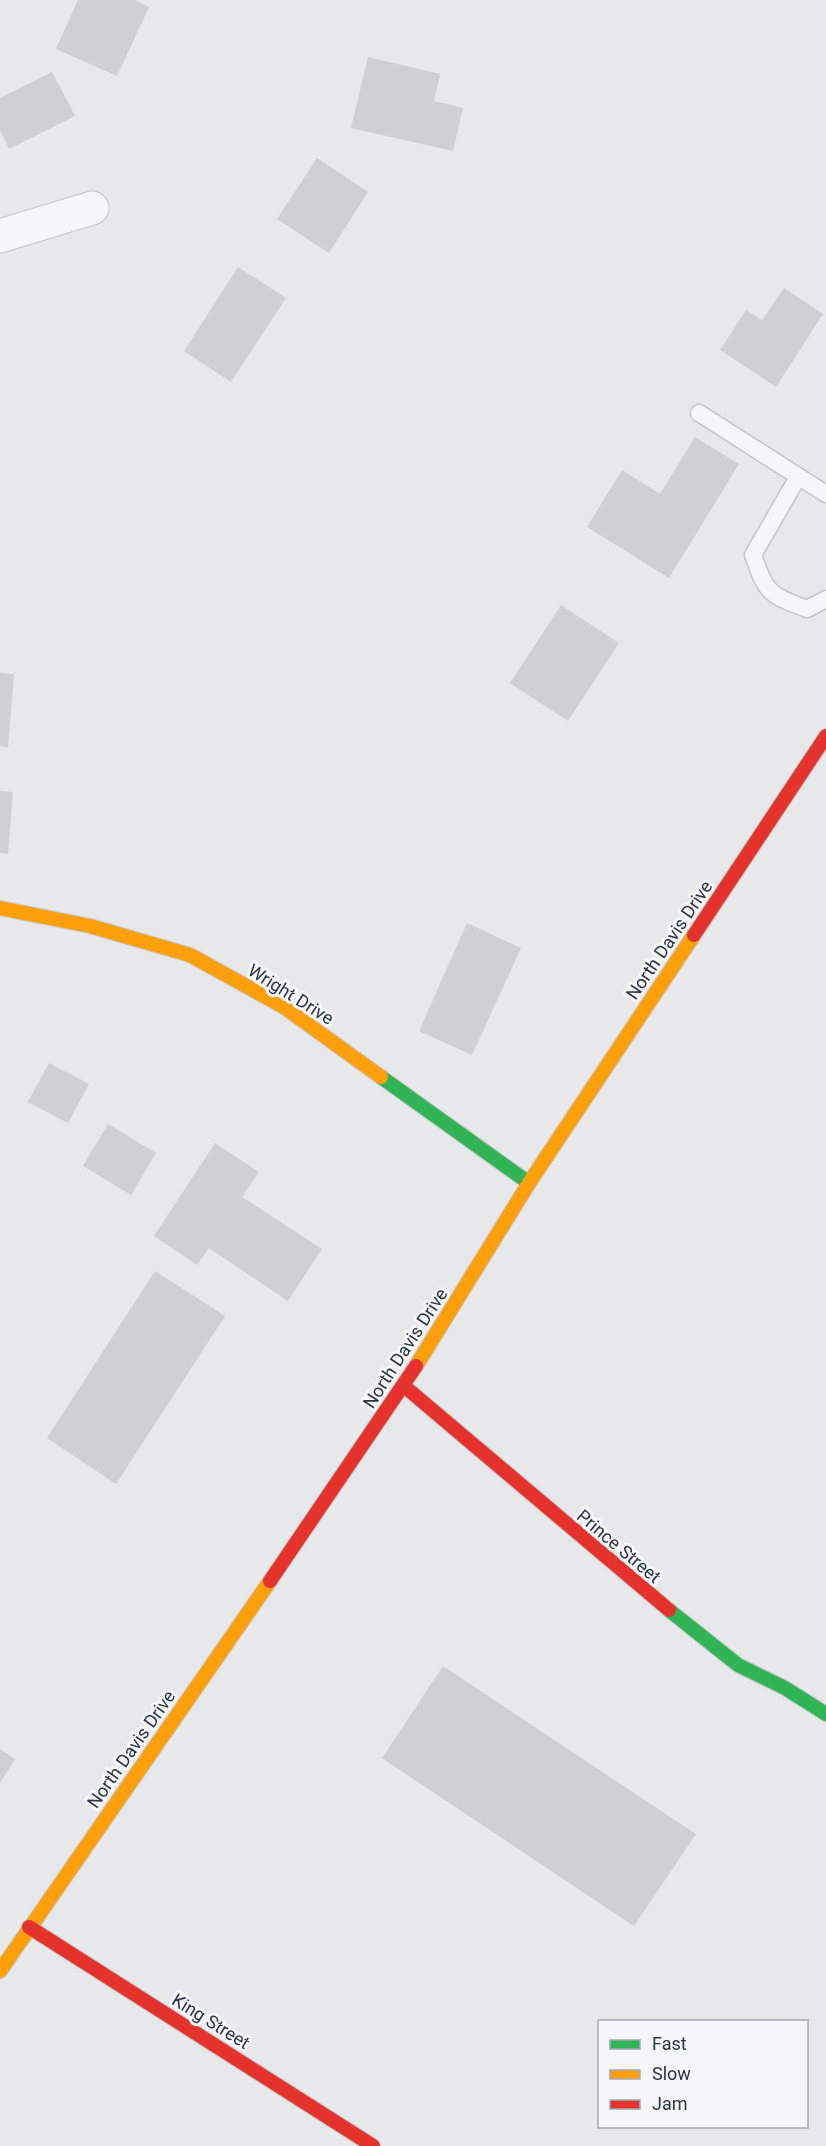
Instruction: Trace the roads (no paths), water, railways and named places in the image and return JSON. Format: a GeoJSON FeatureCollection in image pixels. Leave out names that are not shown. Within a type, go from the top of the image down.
{"type":"FeatureCollection","features":[{"type":"Feature","properties":{"kind":"street"},"geometry":{"type":"LineString","coordinates":[[0,236],[92,208]]}},
{"type":"Feature","properties":{"kind":"street","name":"North Davis Drive"},"geometry":{"type":"LineString","coordinates":[[0,1971],[404,1386],[529,1183],[826,736]]}},
{"type":"Feature","properties":{"kind":"street","name":"Wright Drive"},"geometry":{"type":"LineString","coordinates":[[0,908],[90,926],[190,955],[284,1008],[529,1183]]}},
{"type":"Feature","properties":{"kind":"street","name":"Prince Street"},"geometry":{"type":"LineString","coordinates":[[404,1386],[649,1595],[738,1665],[785,1688],[826,1714]]}},
{"type":"Feature","properties":{"kind":"street","name":"King Street"},"geometry":{"type":"LineString","coordinates":[[29,1927],[373,2146]]}},
{"type":"Feature","properties":{"kind":"lane"},"geometry":{"type":"LineString","coordinates":[[699,413],[826,494]]}},
{"type":"Feature","properties":{"kind":"lane"},"geometry":{"type":"LineString","coordinates":[[798,477],[753,555],[764,585],[778,598],[807,609],[826,599]]}}]}
